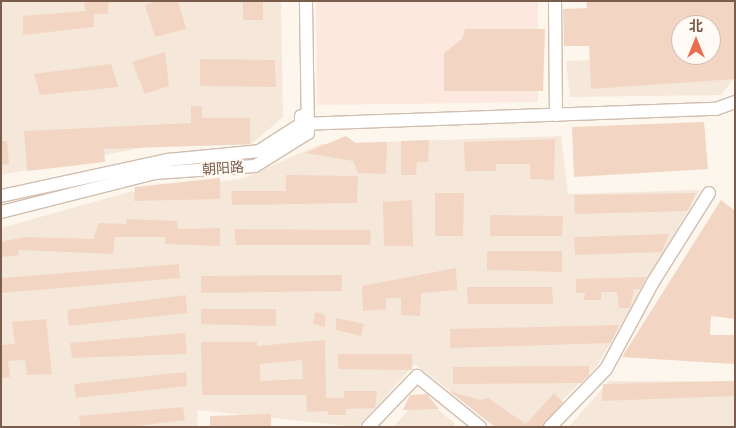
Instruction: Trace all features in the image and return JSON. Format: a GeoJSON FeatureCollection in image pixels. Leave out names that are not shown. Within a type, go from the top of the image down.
{"type":"FeatureCollection","features":[{"type":"Feature","properties":{"kind":"street"},"geometry":{"type":"LineString","coordinates":[[300,1],[305,124]]}},
{"type":"Feature","properties":{"kind":"street"},"geometry":{"type":"LineString","coordinates":[[305,124],[306,1]]}},
{"type":"Feature","properties":{"kind":"street"},"geometry":{"type":"LineString","coordinates":[[555,1],[556,115]]}},
{"type":"Feature","properties":{"kind":"street"},"geometry":{"type":"LineString","coordinates":[[305,124],[716,109],[735,102]]}},
{"type":"Feature","properties":{"kind":"street","name":"朝阳路"},"geometry":{"type":"LineString","coordinates":[[1,196],[168,160],[259,151],[305,124],[308,133],[255,166],[155,173],[1,212]]}},
{"type":"Feature","properties":{"kind":"street"},"geometry":{"type":"LineString","coordinates":[[550,427],[606,369],[653,282],[709,193]]}},
{"type":"Feature","properties":{"kind":"street"},"geometry":{"type":"LineString","coordinates":[[368,427],[417,376],[480,427]]}},
{"type":"Feature","properties":{"kind":"shaded area"},"geometry":{"type":"Polygon","coordinates":[[[1,1],[281,1],[283,117],[250,145],[146,147],[1,175],[1,1]]]}},
{"type":"Feature","properties":{"kind":"shaded area"},"geometry":{"type":"Polygon","coordinates":[[[316,1],[538,1],[538,102],[317,105],[316,1]]]}},
{"type":"Feature","properties":{"kind":"shaded area"},"geometry":{"type":"Polygon","coordinates":[[[671,57],[671,65],[721,64],[735,77],[721,95],[570,97],[566,61],[671,57]]]}},
{"type":"Feature","properties":{"kind":"shaded area"},"geometry":{"type":"Polygon","coordinates":[[[561,136],[568,194],[700,190],[597,366],[535,427],[497,427],[415,364],[358,427],[198,410],[197,427],[1,427],[1,228],[129,192],[241,179],[321,144],[561,136]]]}},
{"type":"Feature","properties":{"kind":"shaded area"},"geometry":{"type":"Polygon","coordinates":[[[609,381],[735,381],[735,427],[569,427],[609,381]]]}},
{"type":"Feature","properties":{"kind":"shaded area"},"geometry":{"type":"Polygon","coordinates":[[[422,396],[454,423],[454,427],[393,427],[422,396]]]}},
{"type":"Feature","properties":{"kind":"building"},"geometry":{"type":"Polygon","coordinates":[[[84,1],[109,1],[108,14],[94,14],[94,27],[23,35],[23,16],[85,11],[84,1]]]}},
{"type":"Feature","properties":{"kind":"building"},"geometry":{"type":"Polygon","coordinates":[[[158,1],[178,1],[186,29],[155,37],[145,5],[158,1]]]}},
{"type":"Feature","properties":{"kind":"building"},"geometry":{"type":"Polygon","coordinates":[[[243,1],[263,1],[263,20],[243,20],[243,1]]]}},
{"type":"Feature","properties":{"kind":"building"},"geometry":{"type":"Polygon","coordinates":[[[586,1],[735,1],[735,79],[591,89],[589,46],[564,46],[563,9],[587,8],[586,1]]]}},
{"type":"Feature","properties":{"kind":"building"},"geometry":{"type":"Polygon","coordinates":[[[465,29],[545,29],[543,91],[444,91],[444,53],[462,39],[465,29]]]}},
{"type":"Feature","properties":{"kind":"building"},"geometry":{"type":"Polygon","coordinates":[[[165,52],[169,86],[145,94],[132,62],[165,52]]]}},
{"type":"Feature","properties":{"kind":"building"},"geometry":{"type":"Polygon","coordinates":[[[200,59],[275,60],[276,87],[200,86],[200,59]]]}},
{"type":"Feature","properties":{"kind":"building"},"geometry":{"type":"Polygon","coordinates":[[[111,64],[118,87],[40,95],[34,74],[111,64]]]}},
{"type":"Feature","properties":{"kind":"building"},"geometry":{"type":"Polygon","coordinates":[[[191,106],[202,106],[202,118],[250,118],[250,144],[104,149],[105,162],[27,171],[24,131],[191,123],[191,106]]]}},
{"type":"Feature","properties":{"kind":"building"},"geometry":{"type":"Polygon","coordinates":[[[704,122],[708,169],[574,177],[572,127],[704,122]]]}},
{"type":"Feature","properties":{"kind":"building"},"geometry":{"type":"Polygon","coordinates":[[[346,136],[356,143],[387,142],[386,174],[358,173],[353,161],[305,153],[346,136]]]}},
{"type":"Feature","properties":{"kind":"building"},"geometry":{"type":"Polygon","coordinates":[[[555,139],[554,180],[530,179],[530,164],[496,164],[496,171],[465,171],[464,142],[555,139]]]}},
{"type":"Feature","properties":{"kind":"building"},"geometry":{"type":"Polygon","coordinates":[[[429,140],[428,162],[417,162],[416,175],[401,175],[401,141],[429,140]]]}},
{"type":"Feature","properties":{"kind":"building"},"geometry":{"type":"Polygon","coordinates":[[[1,141],[7,141],[9,164],[1,165],[1,141]]]}},
{"type":"Feature","properties":{"kind":"building"},"geometry":{"type":"Polygon","coordinates":[[[286,175],[358,176],[357,203],[232,205],[231,191],[286,191],[286,175]]]}},
{"type":"Feature","properties":{"kind":"building"},"geometry":{"type":"Polygon","coordinates":[[[220,178],[220,199],[134,201],[135,187],[220,178]]]}},
{"type":"Feature","properties":{"kind":"building"},"geometry":{"type":"Polygon","coordinates":[[[435,193],[464,193],[463,236],[435,236],[435,193]]]}},
{"type":"Feature","properties":{"kind":"building"},"geometry":{"type":"Polygon","coordinates":[[[696,193],[688,211],[575,214],[574,195],[696,193]]]}},
{"type":"Feature","properties":{"kind":"building"},"geometry":{"type":"Polygon","coordinates":[[[412,200],[413,246],[384,246],[383,202],[412,200]]]}},
{"type":"Feature","properties":{"kind":"building"},"geometry":{"type":"Polygon","coordinates":[[[721,200],[735,211],[735,319],[711,316],[710,335],[735,335],[735,364],[622,357],[721,200]]]}},
{"type":"Feature","properties":{"kind":"building"},"geometry":{"type":"Polygon","coordinates":[[[490,215],[563,216],[562,236],[490,236],[490,215]]]}},
{"type":"Feature","properties":{"kind":"building"},"geometry":{"type":"Polygon","coordinates":[[[126,219],[177,221],[178,229],[220,228],[220,246],[165,244],[165,237],[115,237],[113,254],[18,250],[19,255],[1,257],[1,242],[25,237],[93,239],[99,223],[126,224],[126,219]]]}},
{"type":"Feature","properties":{"kind":"building"},"geometry":{"type":"Polygon","coordinates":[[[234,229],[371,230],[370,245],[236,245],[234,229]]]}},
{"type":"Feature","properties":{"kind":"building"},"geometry":{"type":"Polygon","coordinates":[[[669,234],[662,252],[575,255],[574,237],[669,234]]]}},
{"type":"Feature","properties":{"kind":"building"},"geometry":{"type":"Polygon","coordinates":[[[487,251],[562,251],[562,272],[487,270],[487,251]]]}},
{"type":"Feature","properties":{"kind":"building"},"geometry":{"type":"Polygon","coordinates":[[[179,264],[180,278],[1,293],[1,278],[179,264]]]}},
{"type":"Feature","properties":{"kind":"building"},"geometry":{"type":"Polygon","coordinates":[[[456,268],[457,290],[421,293],[420,316],[401,315],[401,298],[386,298],[386,309],[363,311],[362,286],[456,268]]]}},
{"type":"Feature","properties":{"kind":"building"},"geometry":{"type":"Polygon","coordinates":[[[342,275],[342,291],[201,293],[201,276],[342,275]]]}},
{"type":"Feature","properties":{"kind":"building"},"geometry":{"type":"Polygon","coordinates":[[[646,277],[640,289],[634,289],[630,308],[619,308],[617,292],[601,292],[601,300],[584,300],[585,293],[576,293],[576,279],[646,277]]]}},
{"type":"Feature","properties":{"kind":"building"},"geometry":{"type":"Polygon","coordinates":[[[467,287],[552,287],[553,304],[468,304],[467,287]]]}},
{"type":"Feature","properties":{"kind":"building"},"geometry":{"type":"Polygon","coordinates":[[[186,295],[187,313],[69,326],[67,310],[186,295]]]}},
{"type":"Feature","properties":{"kind":"building"},"geometry":{"type":"Polygon","coordinates":[[[201,309],[276,309],[276,326],[201,324],[201,309]]]}},
{"type":"Feature","properties":{"kind":"building"},"geometry":{"type":"Polygon","coordinates":[[[315,312],[325,315],[325,327],[313,324],[315,312]]]}},
{"type":"Feature","properties":{"kind":"building"},"geometry":{"type":"Polygon","coordinates":[[[336,318],[364,324],[361,336],[336,330],[336,318]]]}},
{"type":"Feature","properties":{"kind":"building"},"geometry":{"type":"Polygon","coordinates":[[[46,319],[52,374],[27,375],[25,360],[8,361],[10,377],[1,378],[1,345],[15,344],[12,322],[46,319]]]}},
{"type":"Feature","properties":{"kind":"building"},"geometry":{"type":"Polygon","coordinates":[[[619,325],[611,343],[450,348],[450,329],[619,325]]]}},
{"type":"Feature","properties":{"kind":"building"},"geometry":{"type":"Polygon","coordinates":[[[185,333],[187,354],[72,358],[70,343],[185,333]]]}},
{"type":"Feature","properties":{"kind":"building"},"geometry":{"type":"Polygon","coordinates":[[[325,340],[326,398],[344,398],[344,391],[377,391],[375,408],[346,409],[346,415],[328,415],[328,411],[307,412],[306,395],[202,395],[201,342],[257,342],[257,346],[325,340]],[[302,360],[260,364],[260,381],[303,379],[302,360]]]}},
{"type":"Feature","properties":{"kind":"building"},"geometry":{"type":"Polygon","coordinates":[[[338,354],[412,354],[412,370],[338,369],[338,354]]]}},
{"type":"Feature","properties":{"kind":"building"},"geometry":{"type":"Polygon","coordinates":[[[589,366],[589,375],[581,383],[453,384],[453,367],[589,366]]]}},
{"type":"Feature","properties":{"kind":"building"},"geometry":{"type":"Polygon","coordinates":[[[186,372],[187,386],[76,398],[74,384],[186,372]]]}},
{"type":"Feature","properties":{"kind":"building"},"geometry":{"type":"Polygon","coordinates":[[[735,381],[735,396],[602,401],[603,384],[735,381]]]}},
{"type":"Feature","properties":{"kind":"building"},"geometry":{"type":"Polygon","coordinates":[[[449,391],[480,400],[488,398],[526,424],[554,393],[563,402],[542,427],[495,427],[449,391]]]}},
{"type":"Feature","properties":{"kind":"building"},"geometry":{"type":"Polygon","coordinates":[[[427,394],[439,409],[403,410],[410,395],[427,394]]]}},
{"type":"Feature","properties":{"kind":"building"},"geometry":{"type":"Polygon","coordinates":[[[183,407],[185,420],[128,427],[81,427],[79,416],[183,407]]]}},
{"type":"Feature","properties":{"kind":"building"},"geometry":{"type":"Polygon","coordinates":[[[271,414],[271,427],[210,427],[210,416],[271,414]]]}}]}
